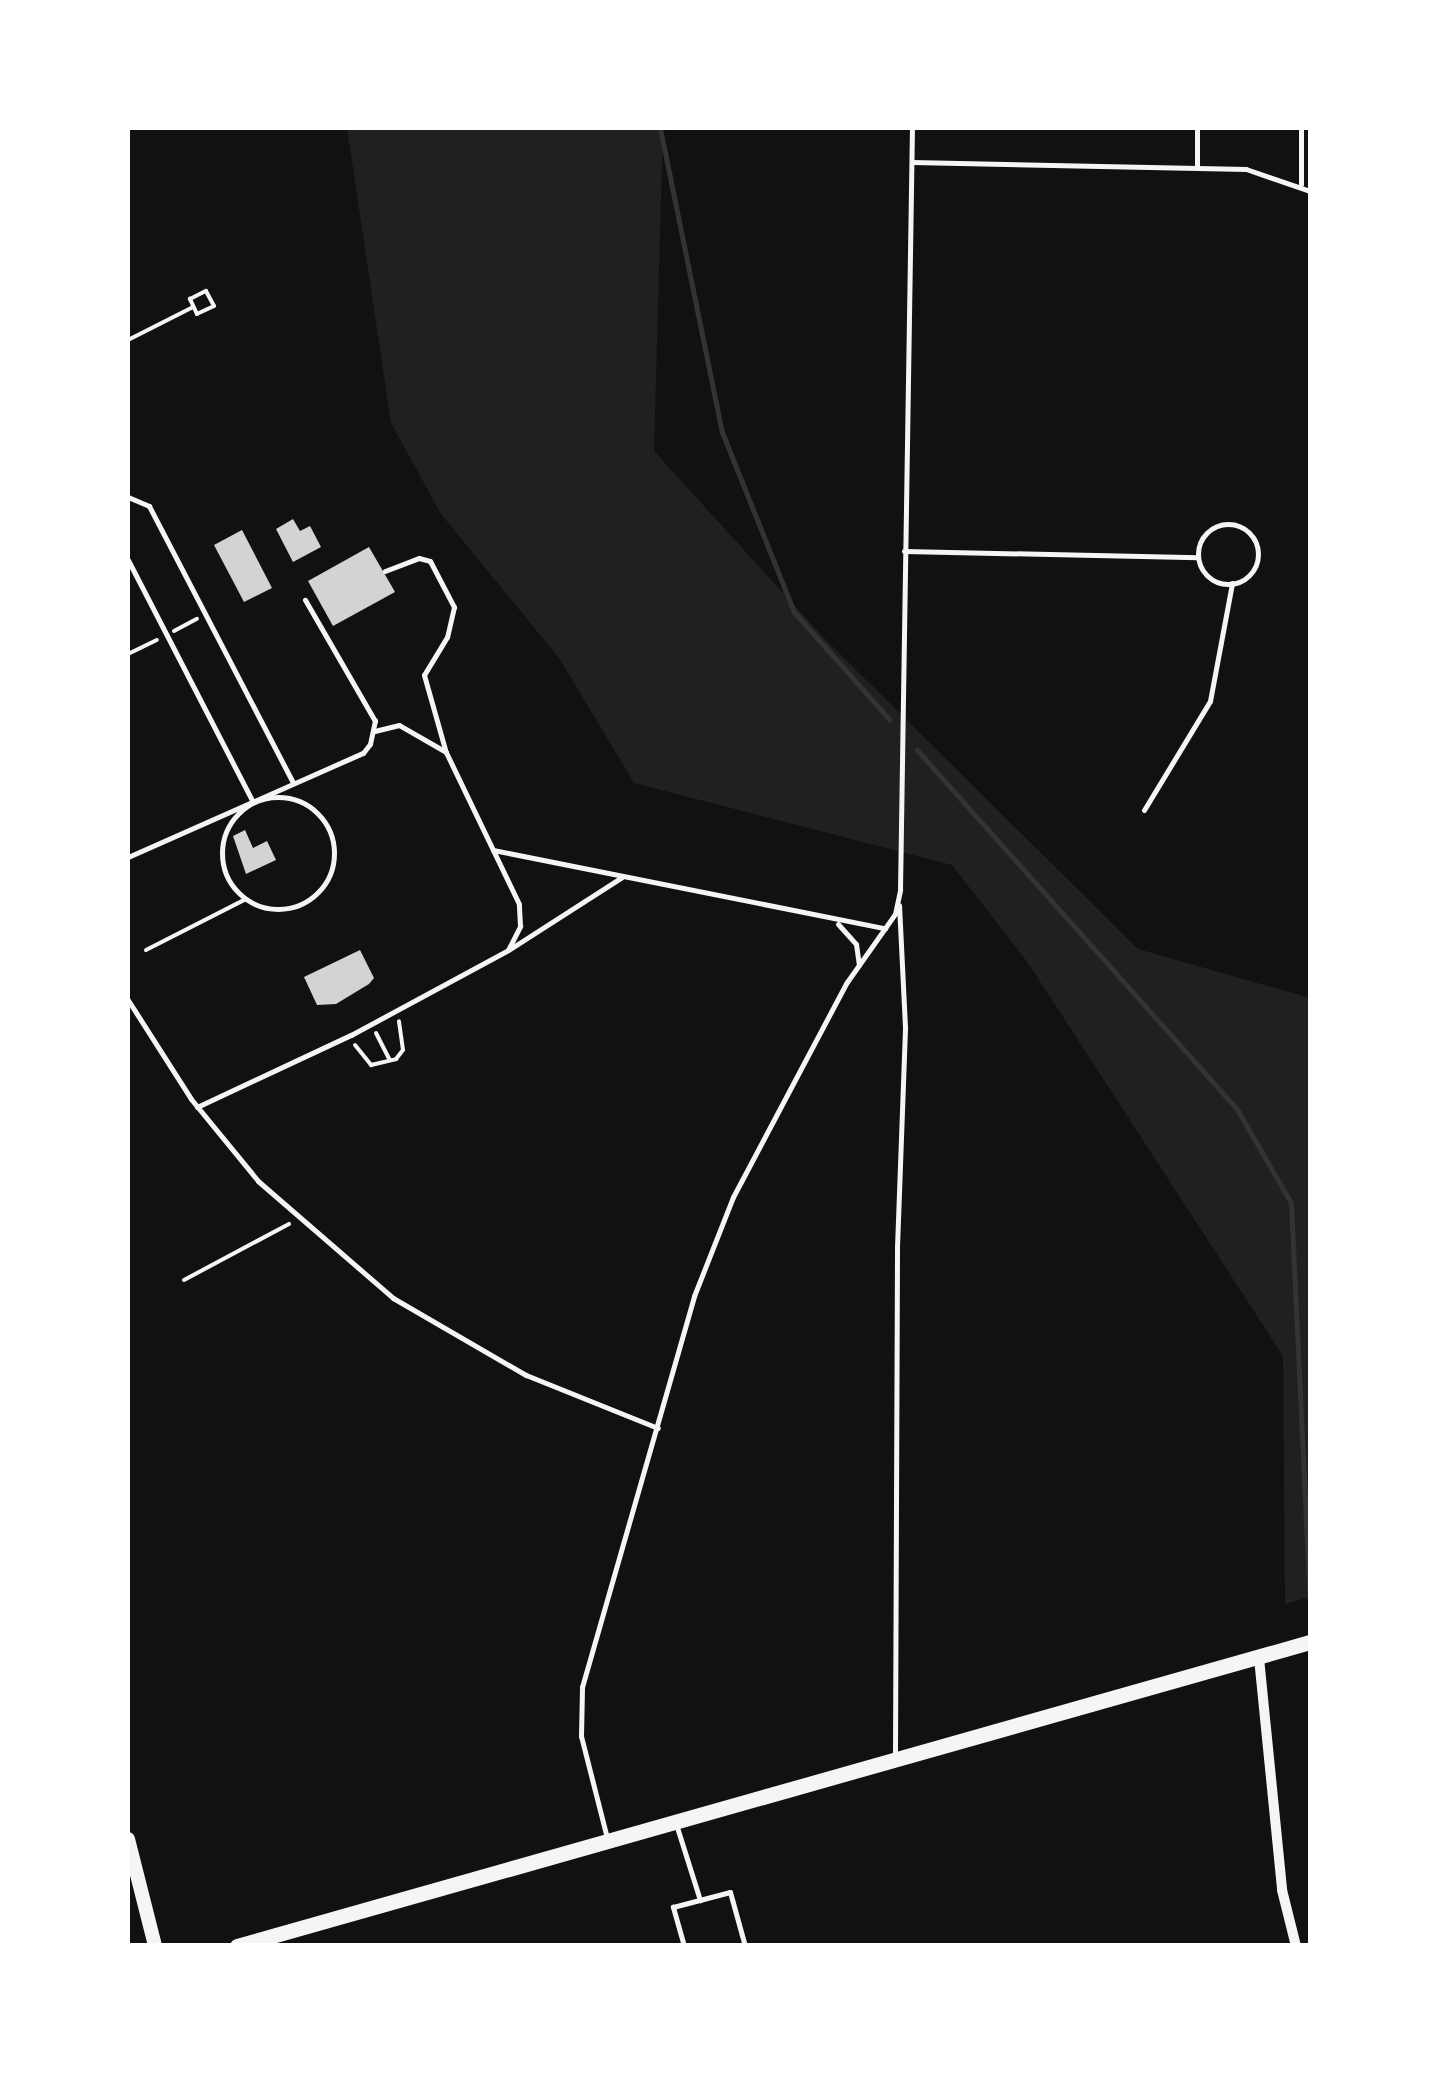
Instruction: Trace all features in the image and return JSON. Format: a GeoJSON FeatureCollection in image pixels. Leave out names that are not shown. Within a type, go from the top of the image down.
{"type":"FeatureCollection","features":[{"type":"Feature","properties":{"kind":"main road"},"geometry":{"type":"LineString","coordinates":[[237,1946],[1310,1642]]}},
{"type":"Feature","properties":{"kind":"street"},"geometry":{"type":"LineString","coordinates":[[1260,1658],[1282,1890],[1296,1946]]}},
{"type":"Feature","properties":{"kind":"street"},"geometry":{"type":"LineString","coordinates":[[128,1840],[155,1946]]}},
{"type":"Feature","properties":{"kind":"lane"},"geometry":{"type":"LineString","coordinates":[[895,1762],[897,1246],[905,1026],[898,898],[912,128]]}},
{"type":"Feature","properties":{"kind":"lane"},"geometry":{"type":"LineString","coordinates":[[1197,128],[1197,167]]}},
{"type":"Feature","properties":{"kind":"lane"},"geometry":{"type":"LineString","coordinates":[[1301,128],[1301,186]]}},
{"type":"Feature","properties":{"kind":"lane"},"geometry":{"type":"LineString","coordinates":[[912,162],[1197,167],[1271,173],[1310,191]]}},
{"type":"Feature","properties":{"kind":"lane"},"geometry":{"type":"LineString","coordinates":[[128,497],[149,506],[294,784]]}},
{"type":"Feature","properties":{"kind":"lane"},"geometry":{"type":"LineString","coordinates":[[1218,526],[1246,530],[1258,558],[1249,574],[1232,583],[1214,580],[1198,557],[1202,538],[1218,526]]}},
{"type":"Feature","properties":{"kind":"lane"},"geometry":{"type":"LineString","coordinates":[[904,552],[1198,557]]}},
{"type":"Feature","properties":{"kind":"lane"},"geometry":{"type":"LineString","coordinates":[[385,571],[419,558],[430,561],[454,607],[447,637],[424,675],[446,752],[519,904],[520,926],[508,950]]}},
{"type":"Feature","properties":{"kind":"lane"},"geometry":{"type":"LineString","coordinates":[[128,560],[253,802]]}},
{"type":"Feature","properties":{"kind":"lane"},"geometry":{"type":"LineString","coordinates":[[1144,810],[1210,702],[1232,583]]}},
{"type":"Feature","properties":{"kind":"lane"},"geometry":{"type":"LineString","coordinates":[[306,600],[375,731]]}},
{"type":"Feature","properties":{"kind":"lane"},"geometry":{"type":"LineString","coordinates":[[128,856],[363,754],[375,731],[399,725],[446,752]]}},
{"type":"Feature","properties":{"kind":"lane"},"geometry":{"type":"LineString","coordinates":[[290,798],[308,805],[332,834],[335,852],[324,888],[310,900],[274,910],[246,899],[230,882],[222,847],[227,830],[253,802],[290,798]]}},
{"type":"Feature","properties":{"kind":"lane"},"geometry":{"type":"LineString","coordinates":[[493,850],[835,922],[885,928]]}},
{"type":"Feature","properties":{"kind":"lane"},"geometry":{"type":"LineString","coordinates":[[197,1106],[351,1036],[508,950],[622,877]]}},
{"type":"Feature","properties":{"kind":"lane"},"geometry":{"type":"LineString","coordinates":[[608,1844],[578,1712],[712,1245],[898,898]]}},
{"type":"Feature","properties":{"kind":"lane"},"geometry":{"type":"LineString","coordinates":[[835,922],[850,932],[859,965]]}},
{"type":"Feature","properties":{"kind":"lane"},"geometry":{"type":"LineString","coordinates":[[128,1000],[197,1106],[298,1220],[392,1298],[472,1348],[658,1428]]}},
{"type":"Feature","properties":{"kind":"lane"},"geometry":{"type":"LineString","coordinates":[[676,1824],[700,1900]]}},
{"type":"Feature","properties":{"kind":"lane"},"geometry":{"type":"LineString","coordinates":[[684,1946],[674,1907],[730,1892],[745,1946]]}},
{"type":"Feature","properties":{"kind":"path"},"geometry":{"type":"LineString","coordinates":[[206,291],[214,306],[197,314],[194,307],[190,300],[206,291]]}},
{"type":"Feature","properties":{"kind":"path"},"geometry":{"type":"LineString","coordinates":[[128,340],[194,307]]}},
{"type":"Feature","properties":{"kind":"path"},"geometry":{"type":"LineString","coordinates":[[146,950],[246,899]]}},
{"type":"Feature","properties":{"kind":"path"},"geometry":{"type":"LineString","coordinates":[[351,1036],[362,1060],[390,1062],[402,1050],[395,1012]]}},
{"type":"Feature","properties":{"kind":"path"},"geometry":{"type":"LineString","coordinates":[[372,1024],[390,1062]]}},
{"type":"Feature","properties":{"kind":"path"},"geometry":{"type":"LineString","coordinates":[[184,1280],[298,1220]]}},
{"type":"Feature","properties":{"kind":"shaded area"},"geometry":{"type":"Polygon","coordinates":[[[347,128],[663,128],[654,451],[823,637],[1138,949],[1310,998],[1310,1597],[1285,1604],[1283,1356],[1028,963],[952,865],[634,783],[559,658],[441,514],[391,423],[347,128]]]}},
{"type":"Feature","properties":{"kind":"building"},"geometry":{"type":"Polygon","coordinates":[[[293,519],[300,531],[310,526],[321,547],[293,562],[276,529],[293,519]]]}},
{"type":"Feature","properties":{"kind":"building"},"geometry":{"type":"Polygon","coordinates":[[[242,530],[272,588],[244,602],[214,545],[242,530]]]}},
{"type":"Feature","properties":{"kind":"building"},"geometry":{"type":"Polygon","coordinates":[[[369,547],[395,592],[333,626],[308,581],[369,547]]]}},
{"type":"Feature","properties":{"kind":"building"},"geometry":{"type":"Polygon","coordinates":[[[245,830],[253,848],[267,841],[276,860],[246,874],[233,836],[245,830]]]}},
{"type":"Feature","properties":{"kind":"building"},"geometry":{"type":"Polygon","coordinates":[[[360,950],[374,978],[336,1004],[317,1005],[304,977],[360,950]]]}},
{"type":"Feature","properties":{"kind":"waterway"},"geometry":{"type":"LineString","coordinates":[[660,128],[722,432],[794,612],[890,720]]}},
{"type":"Feature","properties":{"kind":"waterway"},"geometry":{"type":"LineString","coordinates":[[917,750],[1237,1109],[1291,1203],[1310,1605]]}}]}
